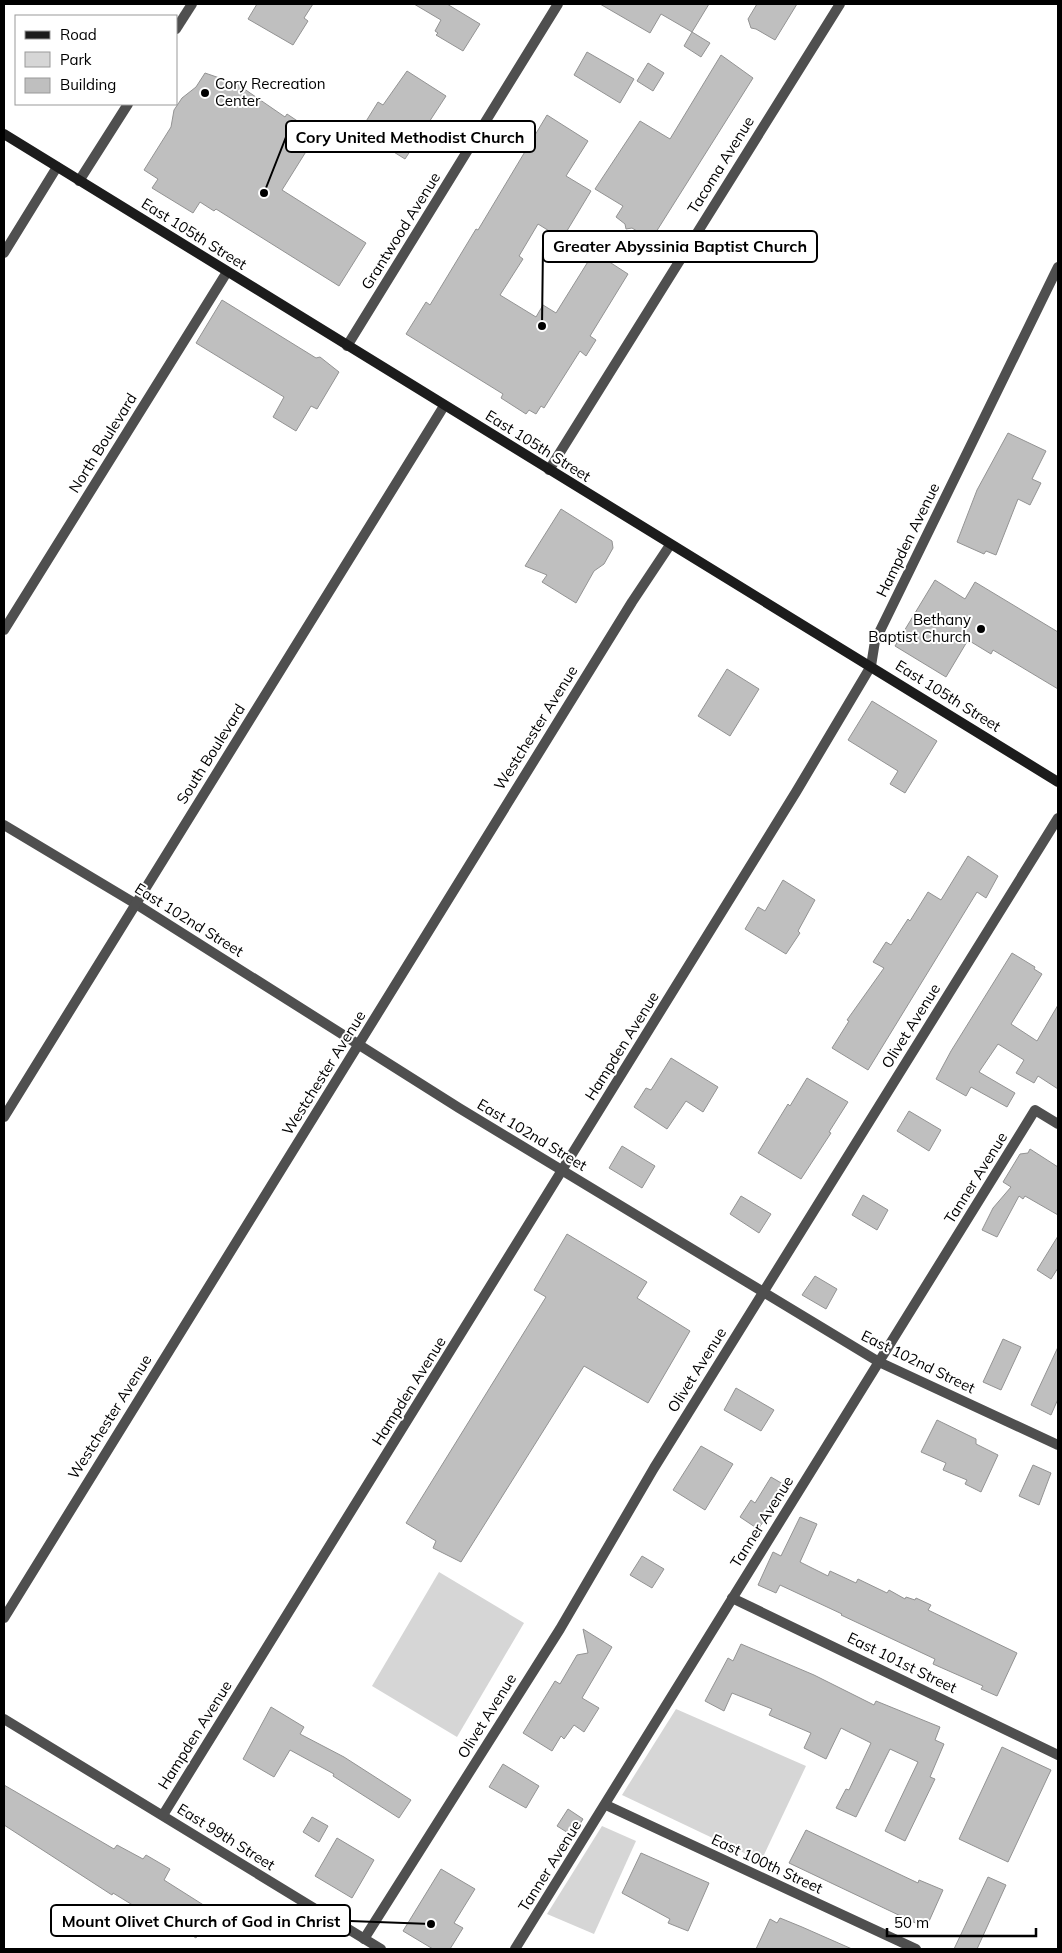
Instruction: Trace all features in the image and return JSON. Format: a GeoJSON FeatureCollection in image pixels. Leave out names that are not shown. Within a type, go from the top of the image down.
{"type":"FeatureCollection","features":[{"type":"Feature","properties":{"kind":"main road","name":"East 105th Street"},"geometry":{"type":"LineString","coordinates":[[4,134],[1058,782]]}},
{"type":"Feature","properties":{"kind":"street"},"geometry":{"type":"LineString","coordinates":[[178,26],[192,4]]}},
{"type":"Feature","properties":{"kind":"street","name":"Grantwood Avenue"},"geometry":{"type":"LineString","coordinates":[[347,346],[558,4]]}},
{"type":"Feature","properties":{"kind":"street","name":"Tacoma Avenue"},"geometry":{"type":"LineString","coordinates":[[549,470],[840,4]]}},
{"type":"Feature","properties":{"kind":"street"},"geometry":{"type":"LineString","coordinates":[[79,181],[127,105]]}},
{"type":"Feature","properties":{"kind":"street"},"geometry":{"type":"LineString","coordinates":[[4,253],[56,167]]}},
{"type":"Feature","properties":{"kind":"street","name":"Hampden Avenue"},"geometry":{"type":"LineString","coordinates":[[163,1815],[796,792],[871,666],[875,641],[1058,268]]}},
{"type":"Feature","properties":{"kind":"street","name":"North Boulevard"},"geometry":{"type":"LineString","coordinates":[[4,630],[227,272]]}},
{"type":"Feature","properties":{"kind":"street","name":"South Boulevard"},"geometry":{"type":"LineString","coordinates":[[4,1117],[444,406]]}},
{"type":"Feature","properties":{"kind":"street","name":"Westchester Avenue"},"geometry":{"type":"LineString","coordinates":[[4,1618],[632,602],[670,545]]}},
{"type":"Feature","properties":{"kind":"street","name":"Olivet Avenue"},"geometry":{"type":"LineString","coordinates":[[364,1939],[560,1629],[654,1468],[1058,818]]}},
{"type":"Feature","properties":{"kind":"street","name":"East 102nd Street"},"geometry":{"type":"LineString","coordinates":[[4,825],[136,904],[358,1046],[879,1362],[1058,1444]]}},
{"type":"Feature","properties":{"kind":"street","name":"Tanner Avenue"},"geometry":{"type":"LineString","coordinates":[[515,1949],[1035,1110],[1058,1124]]}},
{"type":"Feature","properties":{"kind":"street","name":"East 101st Street"},"geometry":{"type":"LineString","coordinates":[[732,1598],[1058,1755]]}},
{"type":"Feature","properties":{"kind":"street","name":"East 99th Street"},"geometry":{"type":"LineString","coordinates":[[4,1719],[382,1949]]}},
{"type":"Feature","properties":{"kind":"street","name":"East 100th Street"},"geometry":{"type":"LineString","coordinates":[[606,1805],[916,1949]]}},
{"type":"Feature","properties":{"kind":"green space"},"geometry":{"type":"Polygon","coordinates":[[[439,1572],[524,1623],[457,1737],[372,1686],[439,1572]]]}},
{"type":"Feature","properties":{"kind":"green space"},"geometry":{"type":"Polygon","coordinates":[[[676,1709],[806,1766],[761,1861],[622,1795],[676,1709]]]}},
{"type":"Feature","properties":{"kind":"green space"},"geometry":{"type":"Polygon","coordinates":[[[602,1826],[636,1841],[594,1934],[547,1914],[602,1826]]]}},
{"type":"Feature","properties":{"kind":"building"},"geometry":{"type":"Polygon","coordinates":[[[257,4],[313,4],[304,18],[308,21],[293,45],[248,19],[257,4]]]}},
{"type":"Feature","properties":{"kind":"building"},"geometry":{"type":"Polygon","coordinates":[[[414,4],[447,4],[480,24],[463,51],[436,35],[438,33],[435,31],[441,20],[414,4]]]}},
{"type":"Feature","properties":{"kind":"building"},"geometry":{"type":"Polygon","coordinates":[[[600,4],[709,4],[692,32],[661,14],[650,33],[600,4]]]}},
{"type":"Feature","properties":{"kind":"building"},"geometry":{"type":"Polygon","coordinates":[[[757,4],[797,4],[775,40],[751,28],[748,19],[757,4]]]}},
{"type":"Feature","properties":{"kind":"building"},"geometry":{"type":"Polygon","coordinates":[[[692,32],[710,43],[701,57],[684,46],[692,32]]]}},
{"type":"Feature","properties":{"kind":"building"},"geometry":{"type":"Polygon","coordinates":[[[587,52],[634,79],[620,103],[574,75],[587,52]]]}},
{"type":"Feature","properties":{"kind":"building"},"geometry":{"type":"Polygon","coordinates":[[[721,55],[753,78],[651,240],[632,228],[626,229],[625,224],[616,217],[623,206],[595,189],[640,121],[670,139],[721,55]]]}},
{"type":"Feature","properties":{"kind":"building"},"geometry":{"type":"Polygon","coordinates":[[[648,63],[664,73],[653,91],[637,81],[648,63]]]}},
{"type":"Feature","properties":{"kind":"building"},"geometry":{"type":"Polygon","coordinates":[[[407,71],[446,96],[405,159],[360,131],[378,102],[383,105],[407,71]]]}},
{"type":"Feature","properties":{"kind":"building"},"geometry":{"type":"Polygon","coordinates":[[[205,73],[237,84],[285,117],[287,114],[317,134],[282,190],[366,243],[339,286],[216,209],[214,211],[200,202],[193,213],[152,188],[158,179],[144,170],[171,127],[174,110],[182,98],[196,87],[205,73]]]}},
{"type":"Feature","properties":{"kind":"building"},"geometry":{"type":"Polygon","coordinates":[[[547,115],[588,141],[566,176],[591,191],[562,239],[538,224],[519,256],[523,259],[500,295],[536,317],[543,305],[556,313],[594,252],[628,274],[590,336],[596,340],[586,356],[580,351],[544,408],[541,406],[536,414],[529,410],[526,414],[501,398],[503,394],[406,334],[426,302],[430,305],[476,229],[478,230],[547,115]]]}},
{"type":"Feature","properties":{"kind":"building"},"geometry":{"type":"Polygon","coordinates":[[[222,300],[316,358],[320,357],[339,372],[317,409],[311,406],[296,431],[273,417],[284,397],[196,343],[222,300]]]}},
{"type":"Feature","properties":{"kind":"building"},"geometry":{"type":"Polygon","coordinates":[[[1008,433],[1046,451],[1032,479],[1041,483],[1030,505],[1018,499],[996,555],[986,551],[984,554],[957,542],[977,490],[1008,433]]]}},
{"type":"Feature","properties":{"kind":"building"},"geometry":{"type":"Polygon","coordinates":[[[561,509],[612,541],[613,548],[604,564],[594,571],[576,603],[542,582],[547,575],[525,566],[561,509]]]}},
{"type":"Feature","properties":{"kind":"building"},"geometry":{"type":"Polygon","coordinates":[[[935,580],[965,599],[975,582],[1058,632],[1058,689],[993,650],[991,654],[968,640],[946,677],[895,646],[935,580]]]}},
{"type":"Feature","properties":{"kind":"building"},"geometry":{"type":"Polygon","coordinates":[[[727,669],[759,689],[730,736],[698,716],[727,669]]]}},
{"type":"Feature","properties":{"kind":"building"},"geometry":{"type":"Polygon","coordinates":[[[872,701],[937,741],[905,793],[890,784],[898,771],[848,740],[872,701]]]}},
{"type":"Feature","properties":{"kind":"building"},"geometry":{"type":"Polygon","coordinates":[[[968,856],[998,876],[986,898],[977,892],[868,1070],[832,1048],[849,1021],[847,1020],[884,968],[873,962],[886,942],[891,945],[908,919],[910,921],[928,892],[941,900],[968,856]]]}},
{"type":"Feature","properties":{"kind":"building"},"geometry":{"type":"Polygon","coordinates":[[[783,880],[815,900],[798,931],[800,933],[786,954],[745,929],[758,907],[765,911],[783,880]]]}},
{"type":"Feature","properties":{"kind":"building"},"geometry":{"type":"Polygon","coordinates":[[[1012,953],[1035,967],[1034,969],[1042,974],[1011,1024],[1037,1041],[1058,1005],[1058,1089],[1038,1076],[1034,1083],[1016,1073],[1024,1060],[998,1044],[979,1072],[1015,1093],[1007,1107],[971,1087],[966,1096],[936,1079],[951,1051],[1012,953]]]}},
{"type":"Feature","properties":{"kind":"building"},"geometry":{"type":"Polygon","coordinates":[[[671,1058],[718,1087],[703,1112],[686,1101],[667,1129],[634,1107],[646,1088],[651,1090],[671,1058]]]}},
{"type":"Feature","properties":{"kind":"building"},"geometry":{"type":"Polygon","coordinates":[[[807,1078],[848,1102],[829,1132],[831,1133],[801,1179],[758,1153],[788,1104],[790,1106],[807,1078]]]}},
{"type":"Feature","properties":{"kind":"building"},"geometry":{"type":"Polygon","coordinates":[[[909,1111],[941,1130],[929,1151],[897,1131],[909,1111]]]}},
{"type":"Feature","properties":{"kind":"building"},"geometry":{"type":"Polygon","coordinates":[[[622,1146],[655,1166],[642,1188],[609,1168],[622,1146]]]}},
{"type":"Feature","properties":{"kind":"building"},"geometry":{"type":"Polygon","coordinates":[[[1030,1149],[1058,1167],[1058,1215],[1025,1196],[1023,1199],[1019,1196],[997,1237],[982,1230],[993,1208],[1011,1187],[1003,1182],[1020,1154],[1028,1153],[1030,1149]]]}},
{"type":"Feature","properties":{"kind":"building"},"geometry":{"type":"Polygon","coordinates":[[[863,1195],[888,1210],[877,1230],[852,1215],[863,1195]]]}},
{"type":"Feature","properties":{"kind":"building"},"geometry":{"type":"Polygon","coordinates":[[[741,1196],[771,1214],[759,1233],[730,1214],[741,1196]]]}},
{"type":"Feature","properties":{"kind":"building"},"geometry":{"type":"Polygon","coordinates":[[[567,1234],[647,1282],[637,1298],[690,1331],[648,1403],[584,1366],[461,1562],[433,1548],[436,1541],[406,1523],[546,1297],[534,1290],[567,1234]]]}},
{"type":"Feature","properties":{"kind":"building"},"geometry":{"type":"Polygon","coordinates":[[[1058,1236],[1058,1268],[1051,1279],[1037,1270],[1058,1236]]]}},
{"type":"Feature","properties":{"kind":"building"},"geometry":{"type":"Polygon","coordinates":[[[815,1276],[837,1289],[826,1309],[802,1295],[815,1276]]]}},
{"type":"Feature","properties":{"kind":"building"},"geometry":{"type":"Polygon","coordinates":[[[1003,1339],[1021,1347],[1001,1390],[983,1382],[1003,1339]]]}},
{"type":"Feature","properties":{"kind":"building"},"geometry":{"type":"Polygon","coordinates":[[[1058,1347],[1058,1399],[1051,1415],[1031,1405],[1058,1347]]]}},
{"type":"Feature","properties":{"kind":"building"},"geometry":{"type":"Polygon","coordinates":[[[736,1388],[774,1410],[761,1431],[724,1410],[736,1388]]]}},
{"type":"Feature","properties":{"kind":"building"},"geometry":{"type":"Polygon","coordinates":[[[937,1420],[976,1439],[976,1444],[998,1455],[981,1492],[965,1484],[967,1480],[943,1470],[946,1463],[921,1452],[937,1420]]]}},
{"type":"Feature","properties":{"kind":"building"},"geometry":{"type":"Polygon","coordinates":[[[701,1446],[733,1464],[705,1510],[673,1490],[701,1446]]]}},
{"type":"Feature","properties":{"kind":"building"},"geometry":{"type":"Polygon","coordinates":[[[1033,1465],[1051,1473],[1039,1505],[1019,1496],[1033,1465]]]}},
{"type":"Feature","properties":{"kind":"building"},"geometry":{"type":"Polygon","coordinates":[[[771,1477],[788,1487],[758,1529],[740,1517],[751,1500],[755,1503],[771,1477]]]}},
{"type":"Feature","properties":{"kind":"building"},"geometry":{"type":"Polygon","coordinates":[[[800,1517],[817,1524],[800,1562],[828,1576],[830,1571],[856,1583],[858,1579],[887,1593],[889,1590],[905,1599],[906,1597],[915,1600],[916,1598],[931,1605],[928,1610],[1017,1653],[997,1696],[981,1689],[983,1686],[933,1664],[935,1659],[780,1585],[776,1593],[758,1585],[773,1552],[781,1556],[800,1517]]]}},
{"type":"Feature","properties":{"kind":"building"},"geometry":{"type":"Polygon","coordinates":[[[642,1556],[664,1569],[652,1588],[630,1575],[642,1556]]]}},
{"type":"Feature","properties":{"kind":"building"},"geometry":{"type":"Polygon","coordinates":[[[583,1629],[612,1647],[582,1698],[599,1708],[584,1732],[574,1725],[564,1739],[561,1736],[552,1751],[523,1733],[555,1681],[560,1684],[577,1655],[588,1653],[583,1629]]]}},
{"type":"Feature","properties":{"kind":"building"},"geometry":{"type":"Polygon","coordinates":[[[741,1644],[814,1675],[874,1705],[876,1701],[940,1727],[935,1740],[944,1744],[930,1777],[935,1779],[905,1841],[885,1831],[918,1762],[890,1749],[856,1817],[836,1808],[846,1789],[849,1790],[871,1743],[841,1728],[826,1759],[804,1748],[811,1733],[769,1715],[772,1709],[732,1693],[724,1711],[705,1701],[728,1658],[733,1661],[741,1644]]]}},
{"type":"Feature","properties":{"kind":"building"},"geometry":{"type":"Polygon","coordinates":[[[271,1707],[304,1727],[300,1734],[344,1757],[411,1800],[399,1818],[333,1776],[334,1774],[290,1750],[274,1777],[243,1759],[271,1707]]]}},
{"type":"Feature","properties":{"kind":"building"},"geometry":{"type":"Polygon","coordinates":[[[1002,1747],[1051,1770],[1008,1862],[959,1839],[1002,1747]]]}},
{"type":"Feature","properties":{"kind":"building"},"geometry":{"type":"Polygon","coordinates":[[[503,1764],[539,1786],[526,1808],[489,1787],[503,1764]]]}},
{"type":"Feature","properties":{"kind":"building"},"geometry":{"type":"Polygon","coordinates":[[[4,1785],[114,1849],[117,1845],[143,1859],[146,1855],[170,1869],[164,1880],[213,1911],[196,1938],[186,1932],[184,1936],[145,1910],[144,1912],[113,1893],[112,1895],[4,1825],[4,1785]]]}},
{"type":"Feature","properties":{"kind":"building"},"geometry":{"type":"Polygon","coordinates":[[[568,1809],[583,1819],[573,1836],[557,1826],[568,1809]]]}},
{"type":"Feature","properties":{"kind":"building"},"geometry":{"type":"Polygon","coordinates":[[[312,1817],[328,1826],[319,1842],[303,1832],[312,1817]]]}},
{"type":"Feature","properties":{"kind":"building"},"geometry":{"type":"Polygon","coordinates":[[[806,1830],[918,1883],[919,1880],[943,1890],[926,1928],[789,1863],[806,1830]]]}},
{"type":"Feature","properties":{"kind":"building"},"geometry":{"type":"Polygon","coordinates":[[[337,1838],[374,1860],[352,1898],[315,1876],[337,1838]]]}},
{"type":"Feature","properties":{"kind":"building"},"geometry":{"type":"Polygon","coordinates":[[[641,1853],[709,1883],[688,1931],[668,1923],[670,1919],[622,1893],[641,1853]]]}},
{"type":"Feature","properties":{"kind":"building"},"geometry":{"type":"Polygon","coordinates":[[[441,1869],[475,1889],[454,1923],[463,1928],[450,1949],[433,1949],[403,1931],[441,1869]]]}},
{"type":"Feature","properties":{"kind":"building"},"geometry":{"type":"Polygon","coordinates":[[[988,1877],[1006,1885],[977,1949],[954,1949],[988,1877]]]}},
{"type":"Feature","properties":{"kind":"building"},"geometry":{"type":"Polygon","coordinates":[[[780,1918],[852,1949],[756,1949],[770,1919],[777,1923],[780,1918]]]}},
{"type":"Feature","properties":{"kind":"place","name":"Cory Recreation Center"},"geometry":{"type":"Point","coordinates":[205,93]}},
{"type":"Feature","properties":{"kind":"place","name":"Cory United Methodist Church"},"geometry":{"type":"Point","coordinates":[264,193]}},
{"type":"Feature","properties":{"kind":"place","name":"Greater Abyssinia Baptist Church"},"geometry":{"type":"Point","coordinates":[542,326]}},
{"type":"Feature","properties":{"kind":"place","name":"Bethany Baptist Church"},"geometry":{"type":"Point","coordinates":[981,629]}},
{"type":"Feature","properties":{"kind":"place","name":"Mount Olivet Church of God in Christ"},"geometry":{"type":"Point","coordinates":[431,1924]}}]}
